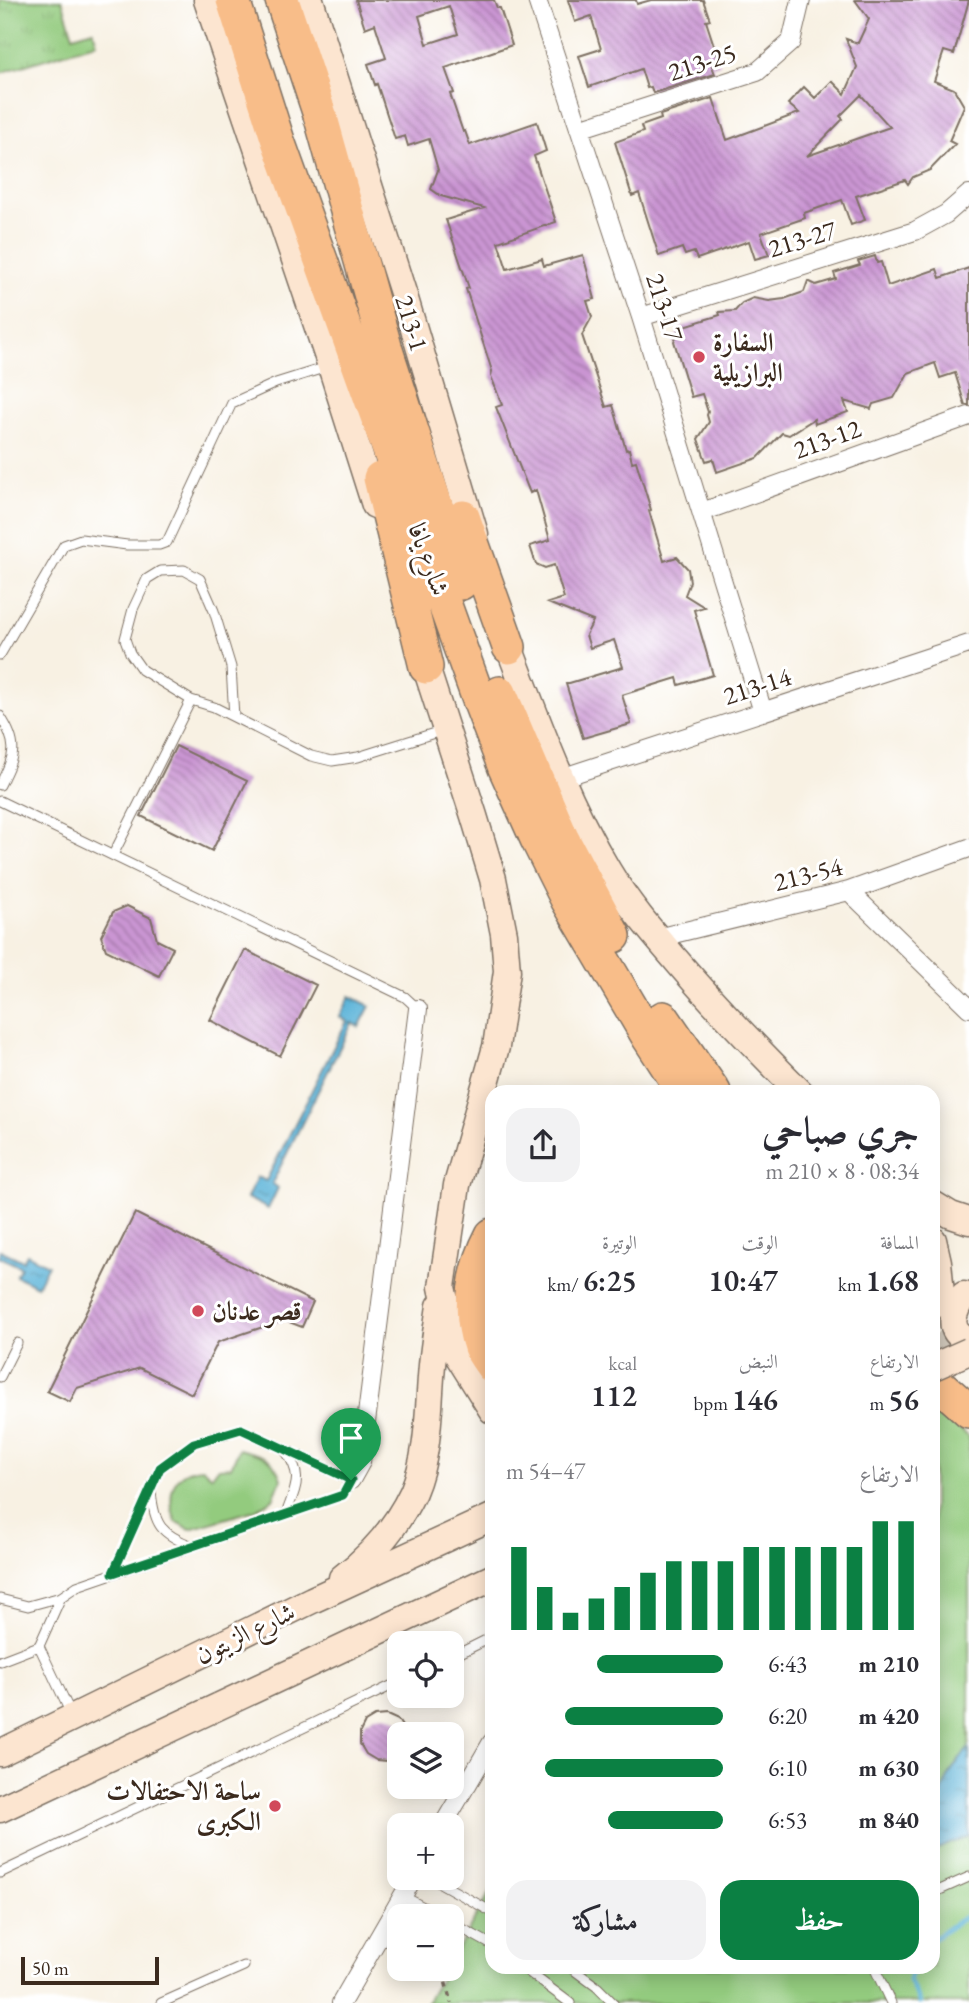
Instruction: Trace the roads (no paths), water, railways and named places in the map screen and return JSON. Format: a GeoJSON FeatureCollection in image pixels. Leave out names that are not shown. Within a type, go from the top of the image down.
{"type":"FeatureCollection","features":[{"type":"Feature","properties":{"kind":"highway","name":"شارع يافا"},"geometry":{"type":"LineString","coordinates":[[233,0],[278,141],[505,768],[567,899],[679,1085]]}},
{"type":"Feature","properties":{"kind":"highway","name":"شارع يافا"},"geometry":{"type":"LineString","coordinates":[[282,0],[321,118],[386,350],[464,593],[506,708],[562,838],[607,923],[673,1034],[709,1085]]}},
{"type":"Feature","properties":{"kind":"highway"},"geometry":{"type":"LineString","coordinates":[[321,118],[509,647]]}},
{"type":"Feature","properties":{"kind":"highway"},"geometry":{"type":"LineString","coordinates":[[278,141],[340,333],[379,474],[426,667]]}},
{"type":"Feature","properties":{"kind":"highway"},"geometry":{"type":"LineString","coordinates":[[485,1250],[475,1281],[473,1317],[485,1355]]}},
{"type":"Feature","properties":{"kind":"main road"},"geometry":{"type":"LineString","coordinates":[[206,0],[331,366],[474,816],[493,880],[504,934],[507,971],[495,1047],[457,1185],[432,1364],[426,1443],[413,1490],[393,1527],[359,1565],[312,1600]]}},
{"type":"Feature","properties":{"kind":"main road","name":"213-1"},"geometry":{"type":"LineString","coordinates":[[310,0],[405,299],[509,647],[561,778],[582,825],[609,872],[657,938],[704,993],[793,1085]]}},
{"type":"Feature","properties":{"kind":"main road"},"geometry":{"type":"LineString","coordinates":[[940,1209],[951,1216],[969,1221]]}},
{"type":"Feature","properties":{"kind":"main road"},"geometry":{"type":"LineString","coordinates":[[940,1267],[955,1309],[954,1325],[960,1336],[969,1341]]}},
{"type":"Feature","properties":{"kind":"main road"},"geometry":{"type":"LineString","coordinates":[[442,1287],[457,1354],[485,1399]]}},
{"type":"Feature","properties":{"kind":"main road"},"geometry":{"type":"LineString","coordinates":[[948,1391],[969,1351]]}},
{"type":"Feature","properties":{"kind":"main road","name":"شارع الزيتون"},"geometry":{"type":"LineString","coordinates":[[0,1753],[312,1600],[485,1520]]}},
{"type":"Feature","properties":{"kind":"main road","name":"شارع الزيتون"},"geometry":{"type":"LineString","coordinates":[[0,1809],[485,1581]]}},
{"type":"Feature","properties":{"kind":"street","name":"213-17"},"geometry":{"type":"LineString","coordinates":[[537,0],[641,317],[763,712]]}},
{"type":"Feature","properties":{"kind":"street","name":"213-25"},"geometry":{"type":"LineString","coordinates":[[579,130],[757,72],[791,42],[801,0]]}},
{"type":"Feature","properties":{"kind":"street","name":"213-27"},"geometry":{"type":"LineString","coordinates":[[641,317],[915,231],[946,214],[969,194]]}},
{"type":"Feature","properties":{"kind":"street","name":"213-12"},"geometry":{"type":"LineString","coordinates":[[702,512],[969,416]]}},
{"type":"Feature","properties":{"kind":"street","name":"213-14"},"geometry":{"type":"LineString","coordinates":[[561,778],[969,644]]}},
{"type":"Feature","properties":{"kind":"street","name":"213-54"},"geometry":{"type":"LineString","coordinates":[[657,938],[849,891],[969,848]]}},
{"type":"Feature","properties":{"kind":"street"},"geometry":{"type":"LineString","coordinates":[[849,891],[969,1008]]}},
{"type":"Feature","properties":{"kind":"street"},"geometry":{"type":"LineString","coordinates":[[351,1480],[361,1461],[418,1009]]}},
{"type":"Feature","properties":{"kind":"street"},"geometry":{"type":"LineString","coordinates":[[450,1813],[485,1754]]}},
{"type":"Feature","properties":{"kind":"street"},"geometry":{"type":"LineString","coordinates":[[341,2003],[406,1890]]}},
{"type":"Feature","properties":{"kind":"lane"},"geometry":{"type":"LineString","coordinates":[[0,655],[64,545],[81,539],[127,545],[159,545],[167,542],[232,403],[276,383],[331,366]]}},
{"type":"Feature","properties":{"kind":"lane"},"geometry":{"type":"LineString","coordinates":[[234,717],[231,667],[214,611],[200,579],[184,570],[160,571],[147,579],[133,609],[125,639],[130,653],[142,670],[191,700],[214,707],[234,717],[312,756],[332,761],[358,757],[445,730]]}},
{"type":"Feature","properties":{"kind":"lane"},"geometry":{"type":"LineString","coordinates":[[113,855],[191,700]]}},
{"type":"Feature","properties":{"kind":"lane"},"geometry":{"type":"LineString","coordinates":[[0,716],[11,737],[14,756],[0,785]]}},
{"type":"Feature","properties":{"kind":"lane"},"geometry":{"type":"LineString","coordinates":[[0,801],[405,997],[418,1009]]}},
{"type":"Feature","properties":{"kind":"lane"},"geometry":{"type":"LineString","coordinates":[[0,1377],[17,1343]]}},
{"type":"Feature","properties":{"kind":"lane"},"geometry":{"type":"LineString","coordinates":[[0,1599],[28,1606],[61,1597],[77,1586],[343,1495],[351,1480],[241,1429],[194,1443],[160,1468],[113,1573]]}},
{"type":"Feature","properties":{"kind":"lane"},"geometry":{"type":"LineString","coordinates":[[285,1448],[297,1472],[296,1486],[286,1514]]}},
{"type":"Feature","properties":{"kind":"lane"},"geometry":{"type":"LineString","coordinates":[[151,1491],[161,1529],[172,1538],[192,1546]]}},
{"type":"Feature","properties":{"kind":"lane"},"geometry":{"type":"LineString","coordinates":[[2,1659],[39,1646],[61,1597]]}},
{"type":"Feature","properties":{"kind":"lane"},"geometry":{"type":"LineString","coordinates":[[464,1651],[485,1640]]}},
{"type":"Feature","properties":{"kind":"lane"},"geometry":{"type":"LineString","coordinates":[[39,1646],[72,1718]]}},
{"type":"Feature","properties":{"kind":"lane"},"geometry":{"type":"LineString","coordinates":[[0,1874],[387,1688]]}},
{"type":"Feature","properties":{"kind":"lane"},"geometry":{"type":"LineString","coordinates":[[940,1890],[969,1877]]}},
{"type":"Feature","properties":{"kind":"lane"},"geometry":{"type":"LineString","coordinates":[[453,1890],[485,1908]]}},
{"type":"Feature","properties":{"kind":"lane"},"geometry":{"type":"LineString","coordinates":[[403,1896],[418,1904]]}},
{"type":"Feature","properties":{"kind":"lane"},"geometry":{"type":"LineString","coordinates":[[464,1930],[485,1941]]}},
{"type":"Feature","properties":{"kind":"lane"},"geometry":{"type":"LineString","coordinates":[[161,2003],[244,1966]]}},
{"type":"Feature","properties":{"kind":"lane"},"geometry":{"type":"LineString","coordinates":[[531,1974],[570,2003]]}},
{"type":"Feature","properties":{"kind":"lane"},"geometry":{"type":"LineString","coordinates":[[579,1974],[613,2003]]}},
{"type":"Feature","properties":{"kind":"lane"},"geometry":{"type":"LineString","coordinates":[[877,1974],[891,2003]]}},
{"type":"Feature","properties":{"kind":"water"},"geometry":{"type":"Polygon","coordinates":[[[350,996],[370,1006],[359,1027],[352,1023],[272,1183],[278,1188],[268,1209],[247,1198],[257,1177],[266,1181],[347,1021],[340,1017],[350,996]]]}},
{"type":"Feature","properties":{"kind":"water"},"geometry":{"type":"Polygon","coordinates":[[[0,1250],[23,1261],[27,1254],[48,1265],[37,1286],[16,1276],[21,1267],[0,1257],[0,1250]]]}},
{"type":"Feature","properties":{"kind":"water"},"geometry":{"type":"Polygon","coordinates":[[[969,1748],[969,1836],[940,1848],[940,1796],[969,1748]]]}},
{"type":"Feature","properties":{"kind":"waterway"},"geometry":{"type":"LineString","coordinates":[[940,1934],[969,1914]]}},
{"type":"Feature","properties":{"kind":"waterway"},"geometry":{"type":"LineString","coordinates":[[911,1974],[909,1980],[920,2003]]}},
{"type":"Feature","properties":{"kind":"tunnel"},"geometry":{"type":"LineString","coordinates":[[940,1345],[969,1371]]}},
{"type":"Feature","properties":{"kind":"place","name":"السفارة البرازيلية"},"geometry":{"type":"Point","coordinates":[699,357]}},
{"type":"Feature","properties":{"kind":"place","name":"قصر عدنان"},"geometry":{"type":"Point","coordinates":[198,1311]}},
{"type":"Feature","properties":{"kind":"place","name":"ساحة الاحتفالات الكبرى"},"geometry":{"type":"Point","coordinates":[275,1806]}}]}
